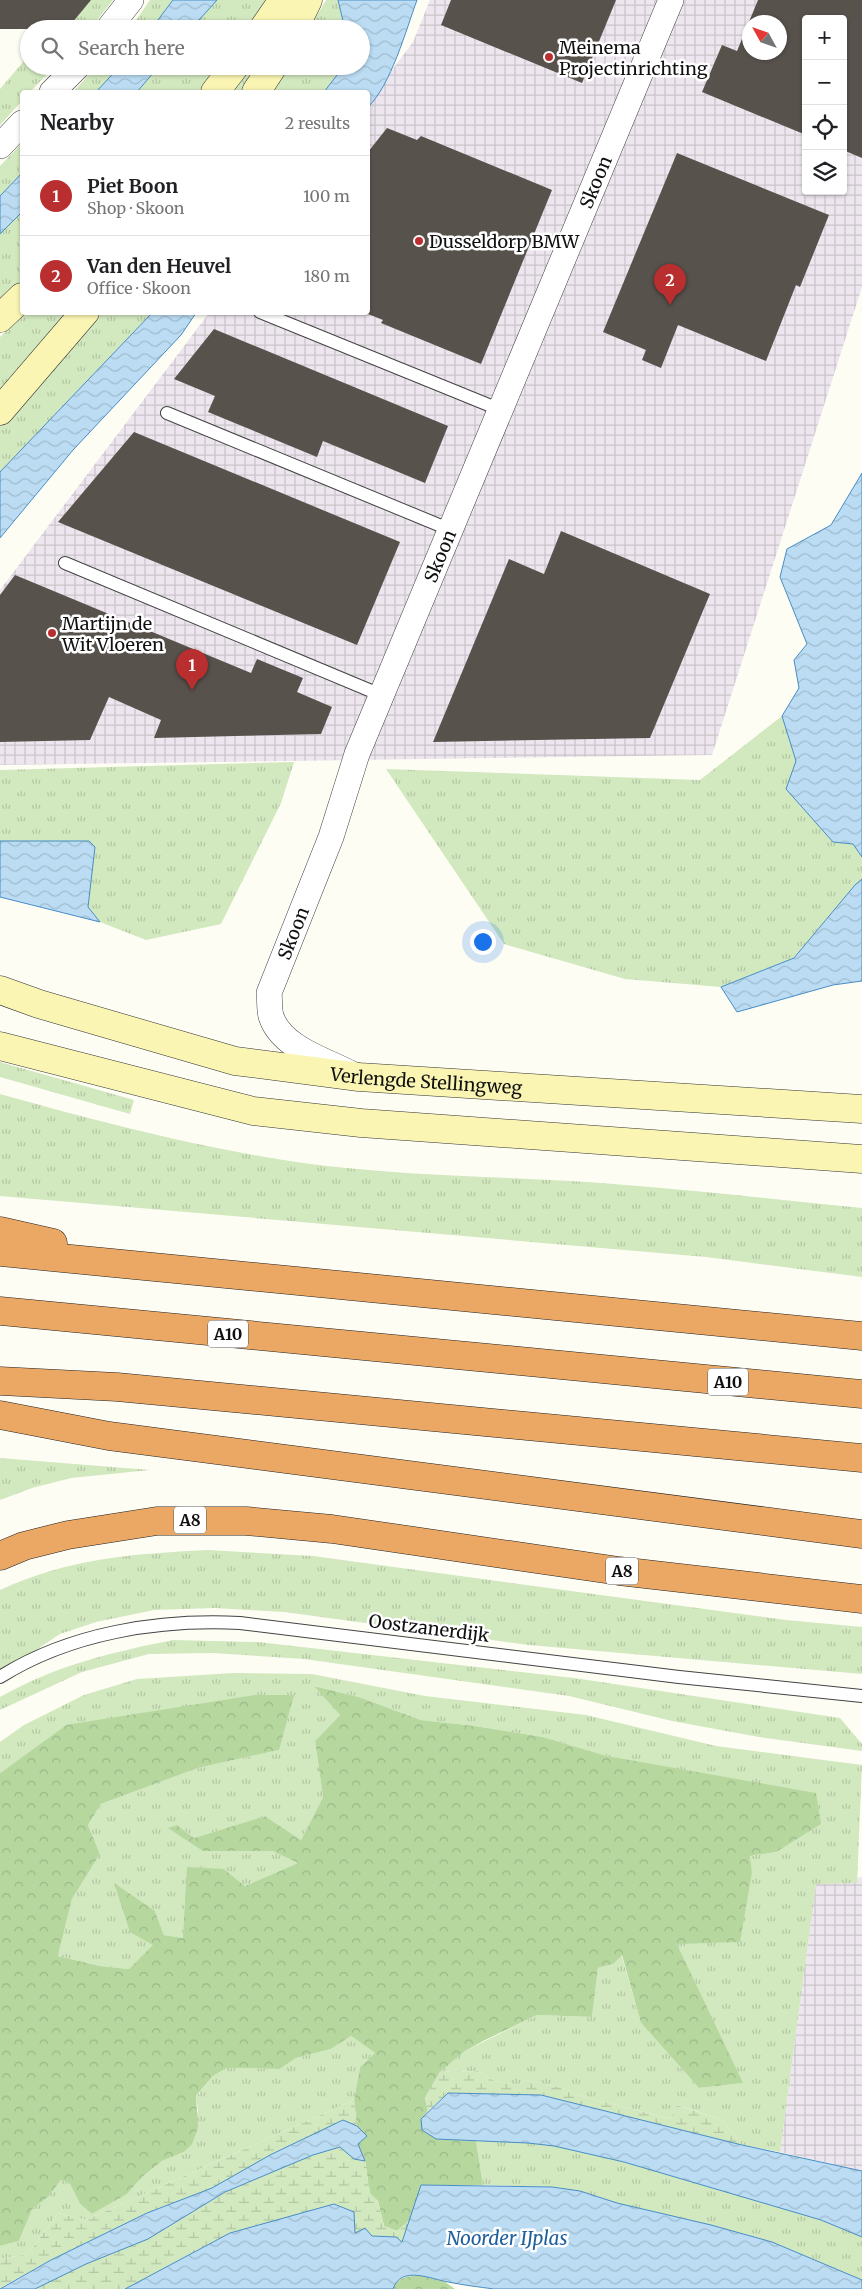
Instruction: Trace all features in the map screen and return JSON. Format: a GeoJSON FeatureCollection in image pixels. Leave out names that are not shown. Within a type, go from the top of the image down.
{"type":"FeatureCollection","features":[{"type":"Feature","properties":{"kind":"highway"},"geometry":{"type":"LineString","coordinates":[[0,1230],[160,1268]]}},
{"type":"Feature","properties":{"kind":"highway"},"geometry":{"type":"LineString","coordinates":[[0,1252],[862,1336]]}},
{"type":"Feature","properties":{"kind":"highway","name":"A10"},"geometry":{"type":"LineString","coordinates":[[0,1311],[862,1394]]}},
{"type":"Feature","properties":{"kind":"highway"},"geometry":{"type":"LineString","coordinates":[[0,1381],[117,1387],[862,1458]]}},
{"type":"Feature","properties":{"kind":"highway"},"geometry":{"type":"LineString","coordinates":[[0,1415],[118,1438],[862,1534]]}},
{"type":"Feature","properties":{"kind":"highway","name":"A8"},"geometry":{"type":"LineString","coordinates":[[0,1556],[24,1546],[68,1535],[158,1521],[246,1521],[332,1529],[618,1571],[862,1599]]}},
{"type":"Feature","properties":{"kind":"main road"},"geometry":{"type":"LineString","coordinates":[[269,20],[283,0]]}},
{"type":"Feature","properties":{"kind":"main road"},"geometry":{"type":"LineString","coordinates":[[298,20],[308,0]]}},
{"type":"Feature","properties":{"kind":"main road"},"geometry":{"type":"LineString","coordinates":[[216,90],[228,75]]}},
{"type":"Feature","properties":{"kind":"main road"},"geometry":{"type":"LineString","coordinates":[[257,90],[267,75]]}},
{"type":"Feature","properties":{"kind":"main road"},"geometry":{"type":"LineString","coordinates":[[0,318],[20,299]]}},
{"type":"Feature","properties":{"kind":"main road"},"geometry":{"type":"LineString","coordinates":[[0,411],[82,315]]}},
{"type":"Feature","properties":{"kind":"main road","name":"Verlengde Stellingweg"},"geometry":{"type":"LineString","coordinates":[[0,990],[39,1004],[235,1061],[359,1077],[862,1109]]}},
{"type":"Feature","properties":{"kind":"main road"},"geometry":{"type":"LineString","coordinates":[[0,1046],[254,1111],[362,1123],[862,1159]]}},
{"type":"Feature","properties":{"kind":"street"},"geometry":{"type":"LineString","coordinates":[[115,20],[131,0]]}},
{"type":"Feature","properties":{"kind":"street","name":"Skoon"},"geometry":{"type":"LineString","coordinates":[[359,1077],[295,1045],[277,1029],[271,1015],[269,993],[331,837],[357,754],[671,0]]}},
{"type":"Feature","properties":{"kind":"street"},"geometry":{"type":"LineString","coordinates":[[54,90],[69,75]]}},
{"type":"Feature","properties":{"kind":"street"},"geometry":{"type":"LineString","coordinates":[[0,146],[20,125]]}},
{"type":"Feature","properties":{"kind":"lane"},"geometry":{"type":"LineString","coordinates":[[267,315],[501,410]]}},
{"type":"Feature","properties":{"kind":"lane"},"geometry":{"type":"LineString","coordinates":[[167,414],[451,530]]}},
{"type":"Feature","properties":{"kind":"lane"},"geometry":{"type":"LineString","coordinates":[[65,563],[381,695]]}},
{"type":"Feature","properties":{"kind":"lane","name":"Oostzanerdijk"},"geometry":{"type":"LineString","coordinates":[[0,1677],[57,1650],[90,1639],[128,1629],[209,1621],[258,1625],[670,1676],[862,1696]]}},
{"type":"Feature","properties":{"kind":"shaded area"},"geometry":{"type":"Polygon","coordinates":[[[430,0],[862,0],[862,287],[712,755],[0,765],[0,590],[207,315],[370,315],[370,99],[413,42],[430,0]]]}},
{"type":"Feature","properties":{"kind":"shaded area"},"geometry":{"type":"Polygon","coordinates":[[[862,1877],[862,2171],[780,2152],[816,1883],[862,1877]]]}},
{"type":"Feature","properties":{"kind":"green space"},"geometry":{"type":"Polygon","coordinates":[[[76,0],[113,0],[97,20],[59,20],[76,0]]]}},
{"type":"Feature","properties":{"kind":"green space"},"geometry":{"type":"Polygon","coordinates":[[[150,0],[173,0],[158,20],[136,20],[150,0]]]}},
{"type":"Feature","properties":{"kind":"green space"},"geometry":{"type":"Polygon","coordinates":[[[217,0],[267,0],[255,20],[199,20],[217,0]]]}},
{"type":"Feature","properties":{"kind":"green space"},"geometry":{"type":"Polygon","coordinates":[[[326,0],[338,0],[343,20],[314,20],[326,0]]]}},
{"type":"Feature","properties":{"kind":"green space"},"geometry":{"type":"Polygon","coordinates":[[[20,66],[20,75],[46,75],[32,90],[20,90],[20,103],[0,125],[0,89],[20,66]]]}},
{"type":"Feature","properties":{"kind":"green space"},"geometry":{"type":"Polygon","coordinates":[[[89,75],[112,75],[98,90],[75,90],[89,75]]]}},
{"type":"Feature","properties":{"kind":"green space"},"geometry":{"type":"Polygon","coordinates":[[[151,75],[214,75],[203,90],[139,90],[151,75]]]}},
{"type":"Feature","properties":{"kind":"green space"},"geometry":{"type":"Polygon","coordinates":[[[243,75],[257,75],[246,90],[232,90],[243,75]]]}},
{"type":"Feature","properties":{"kind":"green space"},"geometry":{"type":"Polygon","coordinates":[[[280,75],[337,75],[326,90],[270,90],[280,75]]]}},
{"type":"Feature","properties":{"kind":"green space"},"geometry":{"type":"Polygon","coordinates":[[[20,145],[20,175],[0,196],[0,166],[20,145]]]}},
{"type":"Feature","properties":{"kind":"green space"},"geometry":{"type":"Polygon","coordinates":[[[20,214],[20,284],[0,303],[0,234],[20,214]]]}},
{"type":"Feature","properties":{"kind":"green space"},"geometry":{"type":"Polygon","coordinates":[[[22,315],[70,315],[0,393],[0,337],[22,315]]]}},
{"type":"Feature","properties":{"kind":"green space"},"geometry":{"type":"Polygon","coordinates":[[[96,315],[150,315],[0,472],[0,421],[96,315]]]}},
{"type":"Feature","properties":{"kind":"green space"},"geometry":{"type":"Polygon","coordinates":[[[782,716],[796,761],[862,857],[862,879],[794,958],[721,987],[625,979],[504,944],[386,769],[700,780],[782,716]]]}},
{"type":"Feature","properties":{"kind":"green space"},"geometry":{"type":"Polygon","coordinates":[[[294,762],[281,803],[221,924],[146,940],[100,922],[88,907],[95,847],[89,841],[0,841],[0,770],[294,762]]]}},
{"type":"Feature","properties":{"kind":"green space"},"geometry":{"type":"Polygon","coordinates":[[[0,1062],[134,1100],[130,1114],[0,1077],[0,1062]]]}},
{"type":"Feature","properties":{"kind":"green space"},"geometry":{"type":"Polygon","coordinates":[[[0,1094],[150,1133],[226,1150],[303,1163],[419,1174],[644,1186],[862,1208],[862,1277],[706,1257],[0,1196],[0,1094]]]}},
{"type":"Feature","properties":{"kind":"green space"},"geometry":{"type":"Polygon","coordinates":[[[0,1458],[150,1470],[71,1478],[32,1488],[0,1500],[0,1458]]]}},
{"type":"Feature","properties":{"kind":"green space"},"geometry":{"type":"Polygon","coordinates":[[[207,1550],[313,1556],[786,1620],[862,1627],[862,1674],[529,1645],[284,1612],[215,1608],[154,1610],[96,1622],[60,1634],[0,1674],[0,1590],[26,1579],[76,1564],[153,1553],[207,1550]]]}},
{"type":"Feature","properties":{"kind":"green space"},"geometry":{"type":"Polygon","coordinates":[[[173,1640],[258,1642],[574,1678],[840,1718],[862,1744],[862,1751],[759,1737],[672,1721],[569,1696],[304,1659],[213,1653],[149,1654],[82,1672],[0,1710],[0,1697],[42,1676],[105,1655],[173,1640]]]}},
{"type":"Feature","properties":{"kind":"green space"},"geometry":{"type":"Polygon","coordinates":[[[233,1673],[312,1674],[425,1696],[586,1715],[716,1746],[862,1765],[857,1883],[816,1884],[780,2152],[742,2145],[721,2119],[677,2105],[671,2119],[578,2095],[563,2088],[526,2080],[517,2085],[495,2081],[477,2071],[440,2072],[465,2051],[537,2015],[592,2017],[598,1968],[613,1964],[621,1953],[641,2023],[699,2088],[742,2083],[677,1944],[752,1872],[750,1856],[776,1852],[607,1756],[543,1737],[475,1726],[421,1720],[359,1697],[315,1686],[340,1715],[315,1741],[323,1797],[301,1840],[265,1816],[194,1838],[177,1825],[203,1851],[274,1851],[298,1863],[245,1886],[224,1869],[183,1938],[164,1935],[155,1911],[154,1945],[129,1969],[100,1966],[58,1956],[72,1899],[100,1854],[88,1825],[101,1804],[198,1768],[279,1750],[66,1725],[0,1773],[0,1742],[24,1725],[84,1695],[137,1679],[233,1673]]]}},
{"type":"Feature","properties":{"kind":"green space"},"geometry":{"type":"Polygon","coordinates":[[[314,1686],[359,1697],[421,1720],[475,1726],[543,1737],[607,1756],[816,1793],[821,1824],[776,1852],[750,1856],[752,1872],[740,1942],[677,1944],[743,2083],[699,2088],[641,2023],[622,1955],[613,1964],[598,1968],[592,2017],[537,2015],[465,2051],[440,2072],[425,2098],[428,2111],[421,2119],[436,2139],[476,2141],[483,2185],[421,2185],[411,2219],[397,2231],[384,2226],[378,2201],[370,2194],[365,2161],[358,2144],[367,2136],[357,2126],[354,2100],[360,2067],[375,2053],[351,2036],[331,2049],[296,2058],[280,2069],[227,2068],[213,2076],[196,2096],[198,2128],[192,2144],[184,2152],[162,2161],[142,2177],[127,2194],[92,2214],[80,2204],[70,2184],[61,2180],[48,2197],[32,2209],[19,2241],[0,2246],[0,1773],[66,1725],[255,1695],[294,1695],[279,1750],[198,1768],[101,1804],[88,1825],[100,1854],[72,1899],[58,1956],[100,1966],[129,1969],[153,1945],[130,1932],[114,1883],[155,1911],[164,1935],[183,1938],[187,1867],[224,1869],[245,1886],[298,1863],[273,1851],[203,1851],[168,1828],[177,1825],[194,1838],[265,1816],[301,1840],[323,1797],[315,1741],[340,1715],[314,1686]]]}},
{"type":"Feature","properties":{"kind":"green space"},"geometry":{"type":"Polygon","coordinates":[[[351,2036],[375,2053],[360,2067],[354,2100],[86,2220],[58,2213],[28,2254],[0,2259],[0,2246],[19,2241],[32,2208],[48,2197],[61,2180],[70,2184],[80,2204],[92,2214],[127,2194],[142,2177],[162,2161],[184,2152],[198,2111],[196,2097],[213,2076],[227,2068],[280,2069],[296,2058],[331,2049],[351,2036]]]}},
{"type":"Feature","properties":{"kind":"green space"},"geometry":{"type":"Polygon","coordinates":[[[477,2071],[495,2081],[517,2085],[526,2080],[563,2088],[578,2095],[671,2119],[676,2105],[721,2119],[742,2145],[541,2095],[448,2093],[428,2111],[425,2098],[440,2072],[477,2071]]]}},
{"type":"Feature","properties":{"kind":"green space"},"geometry":{"type":"Polygon","coordinates":[[[354,2100],[357,2126],[343,2121],[212,2188],[147,2213],[51,2260],[0,2288],[0,2259],[28,2254],[58,2213],[86,2220],[354,2100]]]}},
{"type":"Feature","properties":{"kind":"green space"},"geometry":{"type":"Polygon","coordinates":[[[476,2141],[554,2146],[624,2162],[821,2220],[862,2237],[862,2280],[772,2242],[711,2225],[617,2203],[580,2191],[551,2187],[483,2185],[476,2141]]]}},
{"type":"Feature","properties":{"kind":"green space"},"geometry":{"type":"Polygon","coordinates":[[[340,2146],[354,2159],[365,2161],[370,2193],[378,2201],[384,2226],[397,2231],[411,2219],[402,2242],[395,2237],[263,2224],[230,2233],[125,2289],[35,2289],[86,2264],[148,2239],[225,2192],[313,2155],[340,2146]]]}},
{"type":"Feature","properties":{"kind":"green space"},"geometry":{"type":"Polygon","coordinates":[[[425,2275],[445,2282],[455,2289],[393,2289],[395,2284],[402,2279],[410,2276],[425,2275]]]}},
{"type":"Feature","properties":{"kind":"water"},"geometry":{"type":"Polygon","coordinates":[[[173,0],[217,0],[199,20],[158,20],[173,0]]]}},
{"type":"Feature","properties":{"kind":"water"},"geometry":{"type":"Polygon","coordinates":[[[338,0],[417,0],[391,71],[384,85],[370,104],[370,90],[326,90],[337,75],[370,75],[370,20],[343,20],[338,0]]]}},
{"type":"Feature","properties":{"kind":"water"},"geometry":{"type":"Polygon","coordinates":[[[112,75],[151,75],[139,90],[98,90],[112,75]]]}},
{"type":"Feature","properties":{"kind":"water"},"geometry":{"type":"Polygon","coordinates":[[[20,175],[20,214],[0,234],[0,196],[20,175]]]}},
{"type":"Feature","properties":{"kind":"water"},"geometry":{"type":"Polygon","coordinates":[[[150,315],[195,315],[181,335],[73,450],[0,538],[0,472],[150,315]]]}},
{"type":"Feature","properties":{"kind":"water"},"geometry":{"type":"Polygon","coordinates":[[[862,473],[862,857],[853,844],[833,842],[786,789],[796,761],[782,716],[799,688],[794,660],[807,644],[780,577],[787,549],[831,525],[862,473]]]}},
{"type":"Feature","properties":{"kind":"water"},"geometry":{"type":"Polygon","coordinates":[[[0,841],[89,841],[95,847],[88,907],[100,922],[0,897],[0,841]]]}},
{"type":"Feature","properties":{"kind":"water"},"geometry":{"type":"Polygon","coordinates":[[[862,879],[862,981],[833,985],[737,1012],[721,987],[794,958],[862,879]]]}},
{"type":"Feature","properties":{"kind":"water"},"geometry":{"type":"Polygon","coordinates":[[[448,2093],[541,2095],[742,2145],[862,2171],[862,2237],[821,2220],[624,2162],[554,2146],[436,2139],[422,2130],[421,2119],[448,2093]]]}},
{"type":"Feature","properties":{"kind":"water"},"geometry":{"type":"Polygon","coordinates":[[[343,2120],[357,2126],[367,2136],[358,2144],[365,2161],[354,2159],[340,2147],[313,2155],[225,2192],[148,2239],[86,2264],[35,2289],[0,2289],[51,2260],[147,2213],[212,2188],[270,2155],[343,2120]]]}},
{"type":"Feature","properties":{"kind":"water","name":"Noorder IJplas"},"geometry":{"type":"Polygon","coordinates":[[[421,2185],[552,2187],[580,2191],[617,2203],[711,2225],[772,2242],[862,2280],[862,2289],[494,2289],[409,2275],[397,2282],[393,2289],[125,2289],[230,2233],[334,2204],[354,2212],[355,2233],[365,2228],[372,2236],[396,2237],[402,2242],[421,2185]]]}},
{"type":"Feature","properties":{"kind":"building"},"geometry":{"type":"Polygon","coordinates":[[[0,0],[91,0],[74,20],[20,20],[20,29],[0,29],[0,0]]]}},
{"type":"Feature","properties":{"kind":"building"},"geometry":{"type":"Polygon","coordinates":[[[451,0],[616,0],[582,83],[441,25],[451,0]]]}},
{"type":"Feature","properties":{"kind":"building"},"geometry":{"type":"Polygon","coordinates":[[[758,0],[862,0],[862,158],[847,152],[847,15],[802,15],[802,133],[702,92],[722,45],[737,51],[742,39],[742,60],[787,60],[787,15],[752,15],[758,0]]]}},
{"type":"Feature","properties":{"kind":"building"},"geometry":{"type":"Polygon","coordinates":[[[387,128],[417,140],[421,136],[552,190],[481,364],[381,323],[383,320],[370,315],[370,149],[387,128]]]}},
{"type":"Feature","properties":{"kind":"building"},"geometry":{"type":"Polygon","coordinates":[[[677,153],[829,215],[800,287],[796,285],[766,361],[678,325],[661,368],[642,360],[646,350],[603,332],[677,153]]]}},
{"type":"Feature","properties":{"kind":"building"},"geometry":{"type":"Polygon","coordinates":[[[214,329],[448,426],[425,483],[323,441],[317,457],[208,412],[215,396],[174,379],[214,329]]]}},
{"type":"Feature","properties":{"kind":"building"},"geometry":{"type":"Polygon","coordinates":[[[134,432],[400,542],[357,645],[58,522],[134,432]]]}},
{"type":"Feature","properties":{"kind":"building"},"geometry":{"type":"Polygon","coordinates":[[[561,531],[710,594],[650,738],[433,742],[509,559],[544,574],[561,531]]]}},
{"type":"Feature","properties":{"kind":"building"},"geometry":{"type":"Polygon","coordinates":[[[15,575],[251,673],[257,659],[303,678],[297,692],[332,707],[321,734],[154,738],[161,720],[109,697],[90,740],[0,742],[0,595],[15,575]]]}},
{"type":"Feature","properties":{"kind":"place","name":"Meinema Projectinrichting"},"geometry":{"type":"Point","coordinates":[549,57]}},
{"type":"Feature","properties":{"kind":"place","name":"Dusseldorp BMW"},"geometry":{"type":"Point","coordinates":[419,241]}},
{"type":"Feature","properties":{"kind":"place","name":"Van den Heuvel"},"geometry":{"type":"Point","coordinates":[670,305]}},
{"type":"Feature","properties":{"kind":"place","name":"Martijn de Wit Vloeren"},"geometry":{"type":"Point","coordinates":[52,633]}},
{"type":"Feature","properties":{"kind":"place","name":"Piet Boon"},"geometry":{"type":"Point","coordinates":[192,690]}}]}
